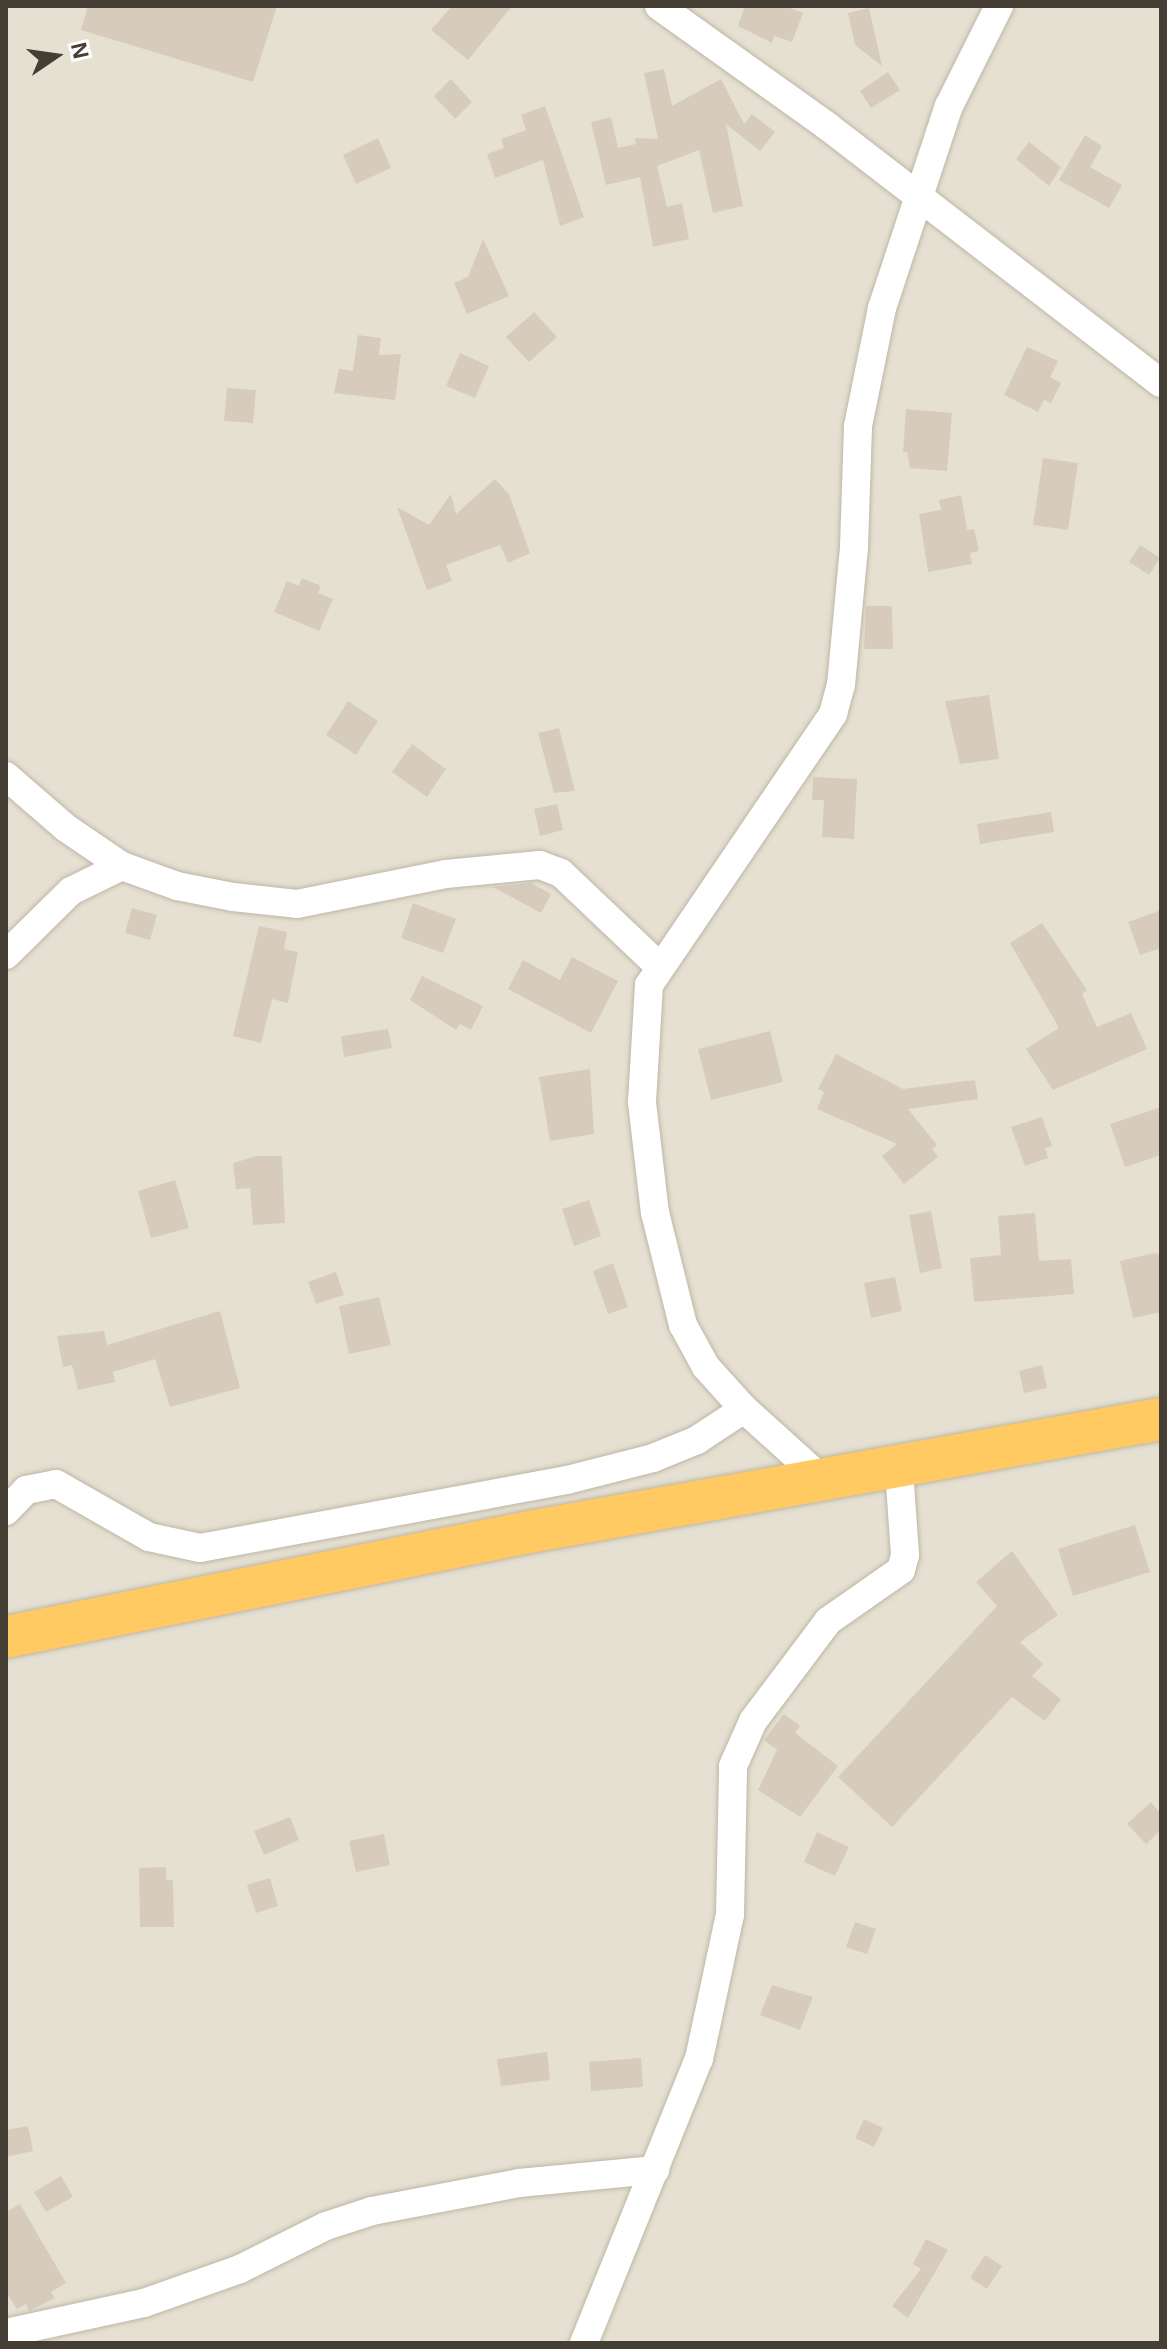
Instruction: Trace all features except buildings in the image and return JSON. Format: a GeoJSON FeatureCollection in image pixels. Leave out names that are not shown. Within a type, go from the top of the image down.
{"type":"FeatureCollection","features":[{"type":"Feature","properties":{"kind":"highway"},"geometry":{"type":"LineString","coordinates":[[6,1637],[529,1532],[826,1483],[1161,1419]]}},
{"type":"Feature","properties":{"kind":"street"},"geometry":{"type":"LineString","coordinates":[[659,6],[827,126],[1161,383]]}},
{"type":"Feature","properties":{"kind":"street"},"geometry":{"type":"LineString","coordinates":[[826,1483],[744,1409],[706,1367],[683,1325],[655,1213],[642,1102],[648,997],[659,966],[833,714],[841,685],[854,547],[858,426],[882,308],[915,196],[949,106],[999,6]]}},
{"type":"Feature","properties":{"kind":"street"},"geometry":{"type":"LineString","coordinates":[[6,776],[66,828],[122,866],[177,886],[297,904],[446,874],[540,865],[561,873],[659,966]]}},
{"type":"Feature","properties":{"kind":"street"},"geometry":{"type":"LineString","coordinates":[[6,955],[71,891],[122,866]]}},
{"type":"Feature","properties":{"kind":"street"},"geometry":{"type":"LineString","coordinates":[[6,1511],[26,1490],[56,1484],[149,1537],[200,1548],[610,1469],[697,1440],[744,1409]]}},
{"type":"Feature","properties":{"kind":"street"},"geometry":{"type":"LineString","coordinates":[[584,2343],[699,2059],[723,1965],[733,1766],[753,1721],[828,1621],[901,1570],[905,1555],[899,1469]]}},
{"type":"Feature","properties":{"kind":"street"},"geometry":{"type":"LineString","coordinates":[[6,2333],[45,2329],[144,2303],[240,2269],[326,2226],[372,2211],[519,2183],[655,2170]]}},
{"type":"Feature","properties":{"kind":"shaded area"},"geometry":{"type":"Polygon","coordinates":[[[6,6],[1161,6],[1161,2343],[6,2343],[6,6]]]}}]}
